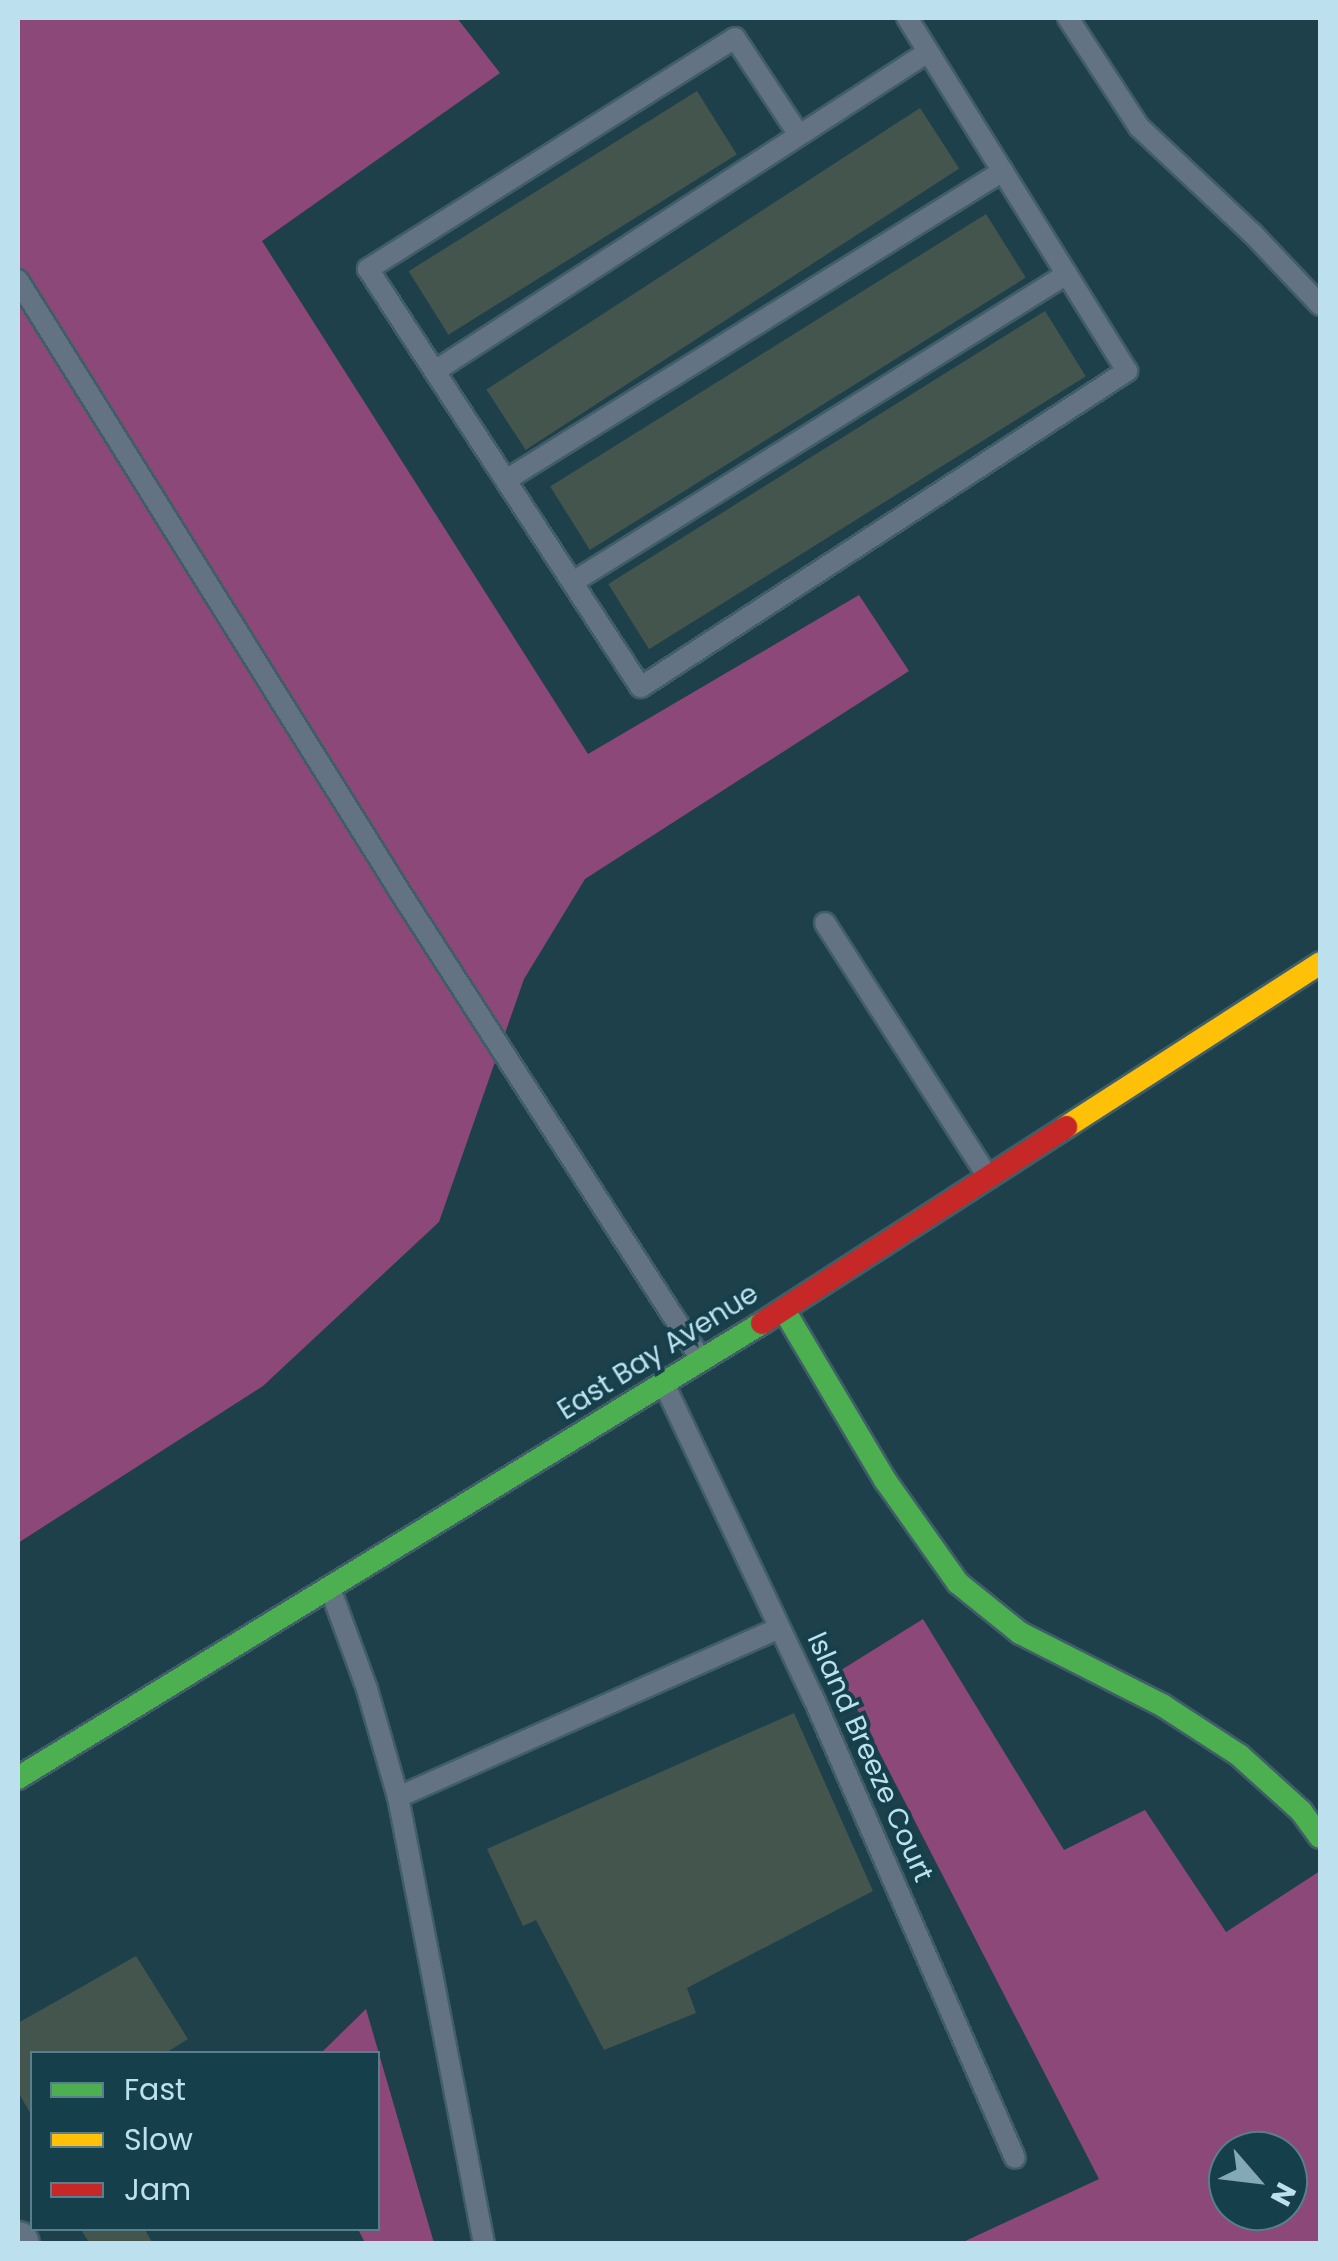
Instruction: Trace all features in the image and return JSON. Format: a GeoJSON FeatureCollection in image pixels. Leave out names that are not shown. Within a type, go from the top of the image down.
{"type":"FeatureCollection","features":[{"type":"Feature","properties":{"kind":"street","name":"East Bay Avenue"},"geometry":{"type":"LineString","coordinates":[[18,1778],[784,1310],[1320,963]]}},
{"type":"Feature","properties":{"kind":"street"},"geometry":{"type":"LineString","coordinates":[[784,1310],[885,1480],[958,1583],[1020,1633],[1162,1705],[1239,1755],[1301,1810],[1320,1837]]}},
{"type":"Feature","properties":{"kind":"lane"},"geometry":{"type":"LineString","coordinates":[[800,134],[734,38],[368,269],[642,687],[1127,370],[907,18]]}},
{"type":"Feature","properties":{"kind":"lane"},"geometry":{"type":"LineString","coordinates":[[1068,18],[1140,127],[1252,233],[1320,306]]}},
{"type":"Feature","properties":{"kind":"lane"},"geometry":{"type":"LineString","coordinates":[[434,370],[928,52]]}},
{"type":"Feature","properties":{"kind":"lane"},"geometry":{"type":"LineString","coordinates":[[506,480],[1003,171]]}},
{"type":"Feature","properties":{"kind":"lane"},"geometry":{"type":"LineString","coordinates":[[573,582],[1067,274]]}},
{"type":"Feature","properties":{"kind":"lane"},"geometry":{"type":"LineString","coordinates":[[18,280],[402,894],[701,1359]]}},
{"type":"Feature","properties":{"kind":"lane"},"geometry":{"type":"LineString","coordinates":[[825,923],[988,1177]]}},
{"type":"Feature","properties":{"kind":"lane","name":"Island Breeze Court"},"geometry":{"type":"LineString","coordinates":[[664,1384],[779,1628],[1015,2158]]}},
{"type":"Feature","properties":{"kind":"lane"},"geometry":{"type":"LineString","coordinates":[[330,1589],[367,1689],[398,1797],[484,2244]]}},
{"type":"Feature","properties":{"kind":"lane"},"geometry":{"type":"LineString","coordinates":[[398,1797],[779,1628]]}},
{"type":"Feature","properties":{"kind":"shaded area"},"geometry":{"type":"Polygon","coordinates":[[[18,18],[457,18],[500,73],[262,241],[588,754],[859,595],[909,671],[585,879],[524,979],[439,1222],[263,1386],[18,1543],[18,18]]]}},
{"type":"Feature","properties":{"kind":"shaded area"},"geometry":{"type":"Polygon","coordinates":[[[923,1619],[1064,1850],[1145,1810],[1226,1932],[1320,1871],[1320,2243],[961,2243],[1099,2179],[838,1672],[923,1619]]]}},
{"type":"Feature","properties":{"kind":"shaded area"},"geometry":{"type":"Polygon","coordinates":[[[366,2009],[378,2051],[323,2051],[366,2009]]]}},
{"type":"Feature","properties":{"kind":"shaded area"},"geometry":{"type":"Polygon","coordinates":[[[380,2057],[434,2243],[365,2243],[359,2231],[380,2231],[380,2057]]]}},
{"type":"Feature","properties":{"kind":"building"},"geometry":{"type":"Polygon","coordinates":[[[697,91],[737,155],[448,335],[409,271],[697,91]]]}},
{"type":"Feature","properties":{"kind":"building"},"geometry":{"type":"Polygon","coordinates":[[[920,108],[959,168],[526,450],[486,390],[920,108]]]}},
{"type":"Feature","properties":{"kind":"building"},"geometry":{"type":"Polygon","coordinates":[[[986,214],[1026,278],[590,550],[550,486],[986,214]]]}},
{"type":"Feature","properties":{"kind":"building"},"geometry":{"type":"Polygon","coordinates":[[[1045,311],[1086,376],[649,649],[608,584],[1045,311]]]}},
{"type":"Feature","properties":{"kind":"building"},"geometry":{"type":"Polygon","coordinates":[[[794,1713],[873,1891],[687,1988],[696,2013],[604,2050],[536,1920],[523,1926],[487,1849],[794,1713]]]}},
{"type":"Feature","properties":{"kind":"building"},"geometry":{"type":"Polygon","coordinates":[[[136,1956],[188,2039],[169,2051],[30,2051],[30,2113],[18,2092],[18,2023],[136,1956]]]}},
{"type":"Feature","properties":{"kind":"building"},"geometry":{"type":"Polygon","coordinates":[[[82,2231],[146,2231],[153,2244],[90,2244],[82,2231]]]}},
{"type":"Feature","properties":{"kind":"traffic: fast"},"geometry":{"type":"LineString","coordinates":[[784,1310],[885,1480],[958,1583],[1020,1633],[1162,1705],[1239,1755],[1301,1811],[1320,1837]]}},
{"type":"Feature","properties":{"kind":"traffic: fast"},"geometry":{"type":"LineString","coordinates":[[18,1778],[762,1323]]}},
{"type":"Feature","properties":{"kind":"traffic: slow"},"geometry":{"type":"LineString","coordinates":[[1066,1127],[1320,963]]}},
{"type":"Feature","properties":{"kind":"traffic: jam"},"geometry":{"type":"LineString","coordinates":[[762,1323],[1066,1127]]}}]}
